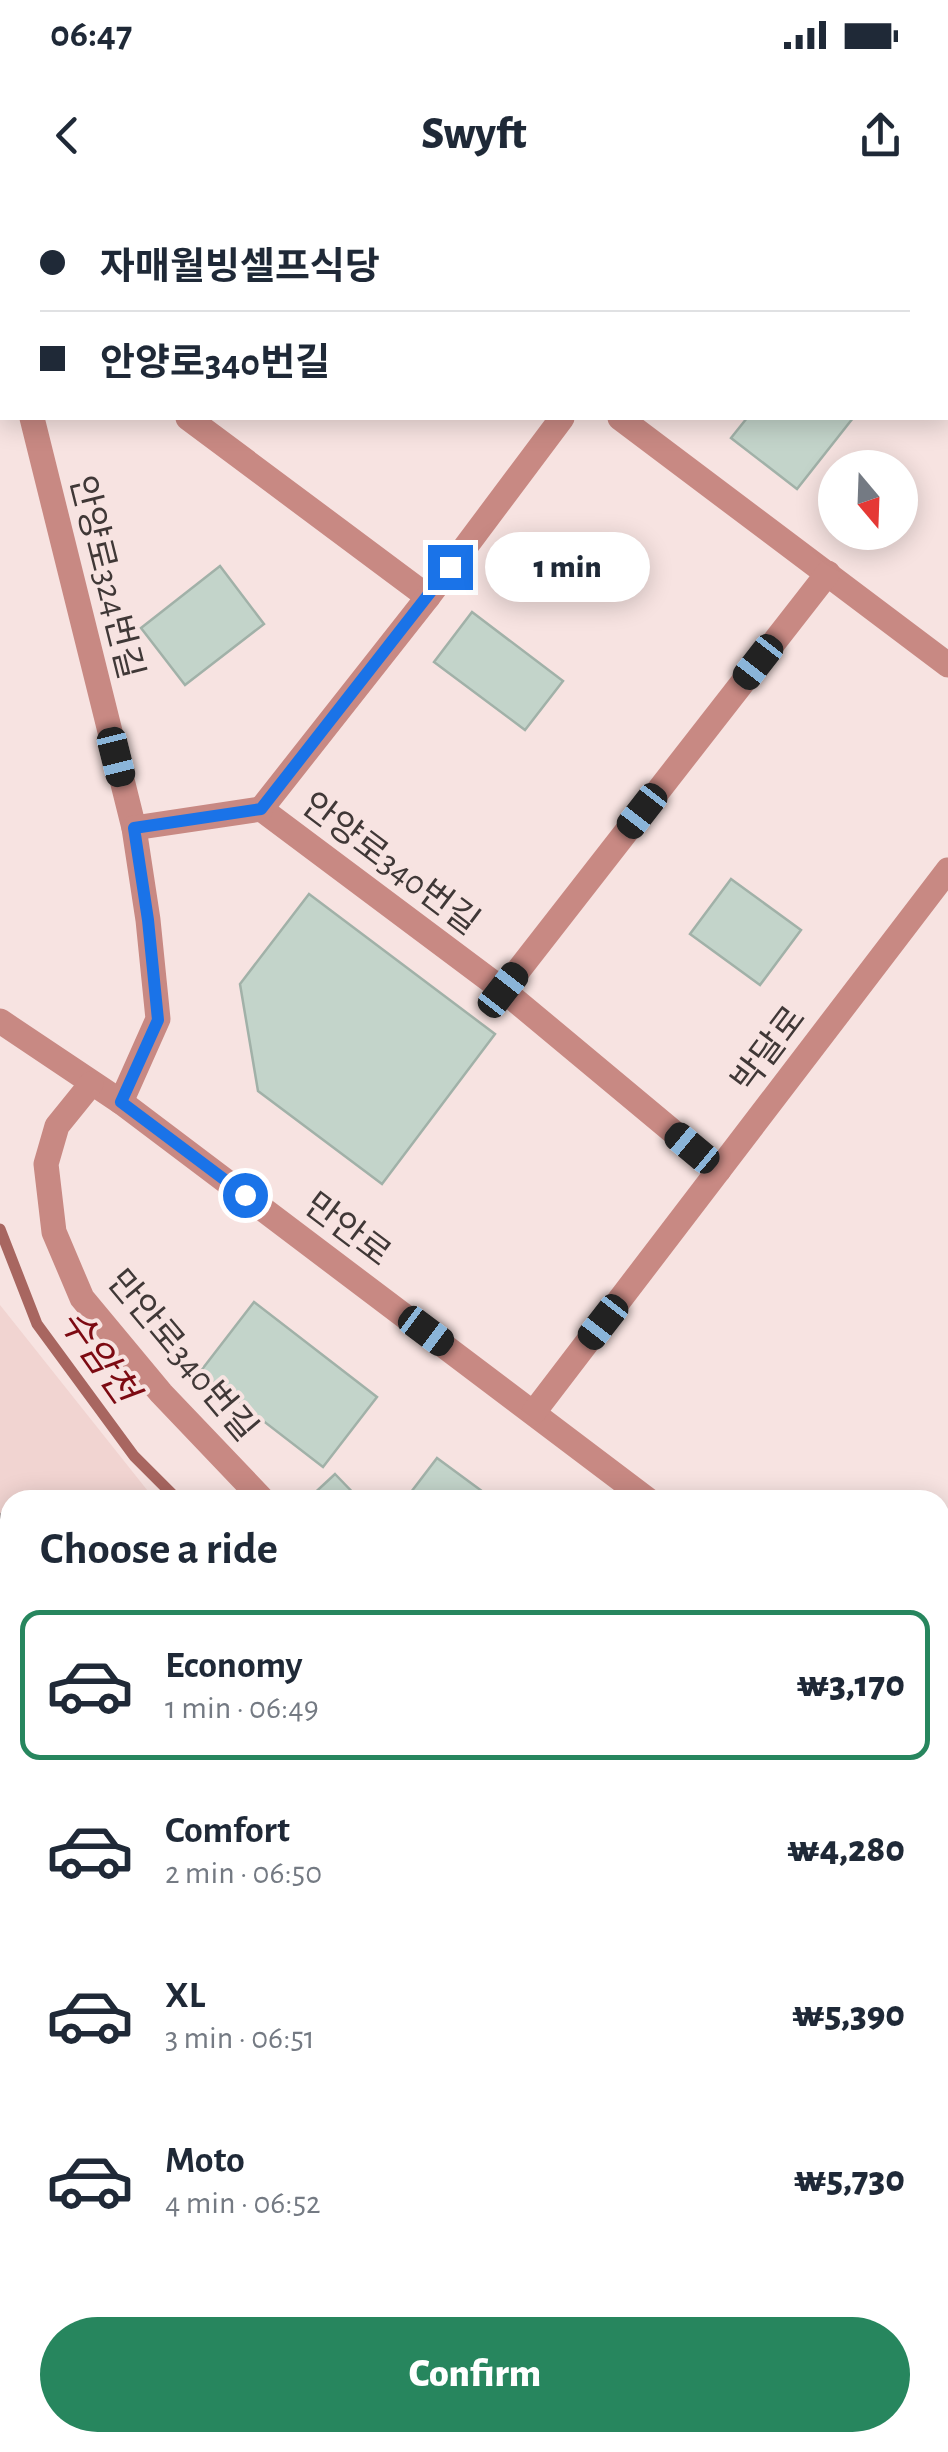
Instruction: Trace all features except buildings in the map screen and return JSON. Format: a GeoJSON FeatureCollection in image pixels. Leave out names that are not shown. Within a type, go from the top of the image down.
{"type":"FeatureCollection","features":[{"type":"Feature","properties":{"kind":"street","name":"안양로324번길"},"geometry":{"type":"LineString","coordinates":[[32,420],[134,828],[148,920],[158,1020],[121,1102]]}},
{"type":"Feature","properties":{"kind":"street"},"geometry":{"type":"LineString","coordinates":[[191,420],[428,597]]}},
{"type":"Feature","properties":{"kind":"street","name":"안양로340번길"},"geometry":{"type":"LineString","coordinates":[[561,420],[261,809],[503,990],[719,1170]]}},
{"type":"Feature","properties":{"kind":"street"},"geometry":{"type":"LineString","coordinates":[[623,420],[948,665]]}},
{"type":"Feature","properties":{"kind":"street"},"geometry":{"type":"LineString","coordinates":[[503,990],[828,573]]}},
{"type":"Feature","properties":{"kind":"street"},"geometry":{"type":"LineString","coordinates":[[134,828],[261,809]]}},
{"type":"Feature","properties":{"kind":"street","name":"박달로"},"geometry":{"type":"LineString","coordinates":[[534,1412],[948,870]]}},
{"type":"Feature","properties":{"kind":"street","name":"만안로"},"geometry":{"type":"LineString","coordinates":[[0,1020],[121,1102],[635,1490]]}},
{"type":"Feature","properties":{"kind":"street","name":"만안로340번길"},"geometry":{"type":"LineString","coordinates":[[91,1084],[57,1126],[46,1164],[54,1232],[82,1298],[161,1393],[253,1490]]}},
{"type":"Feature","properties":{"kind":"shaded area"},"geometry":{"type":"Polygon","coordinates":[[[0,1305],[147,1490],[0,1490],[0,1305]]]}},
{"type":"Feature","properties":{"kind":"waterway","name":"수암천"},"geometry":{"type":"LineString","coordinates":[[0,1229],[37,1324],[134,1456],[168,1490]]}},
{"type":"Feature","properties":{"kind":"route"},"geometry":{"type":"LineString","coordinates":[[245,1195],[121,1102],[158,1020],[134,828],[261,809],[450,567]]}}]}
